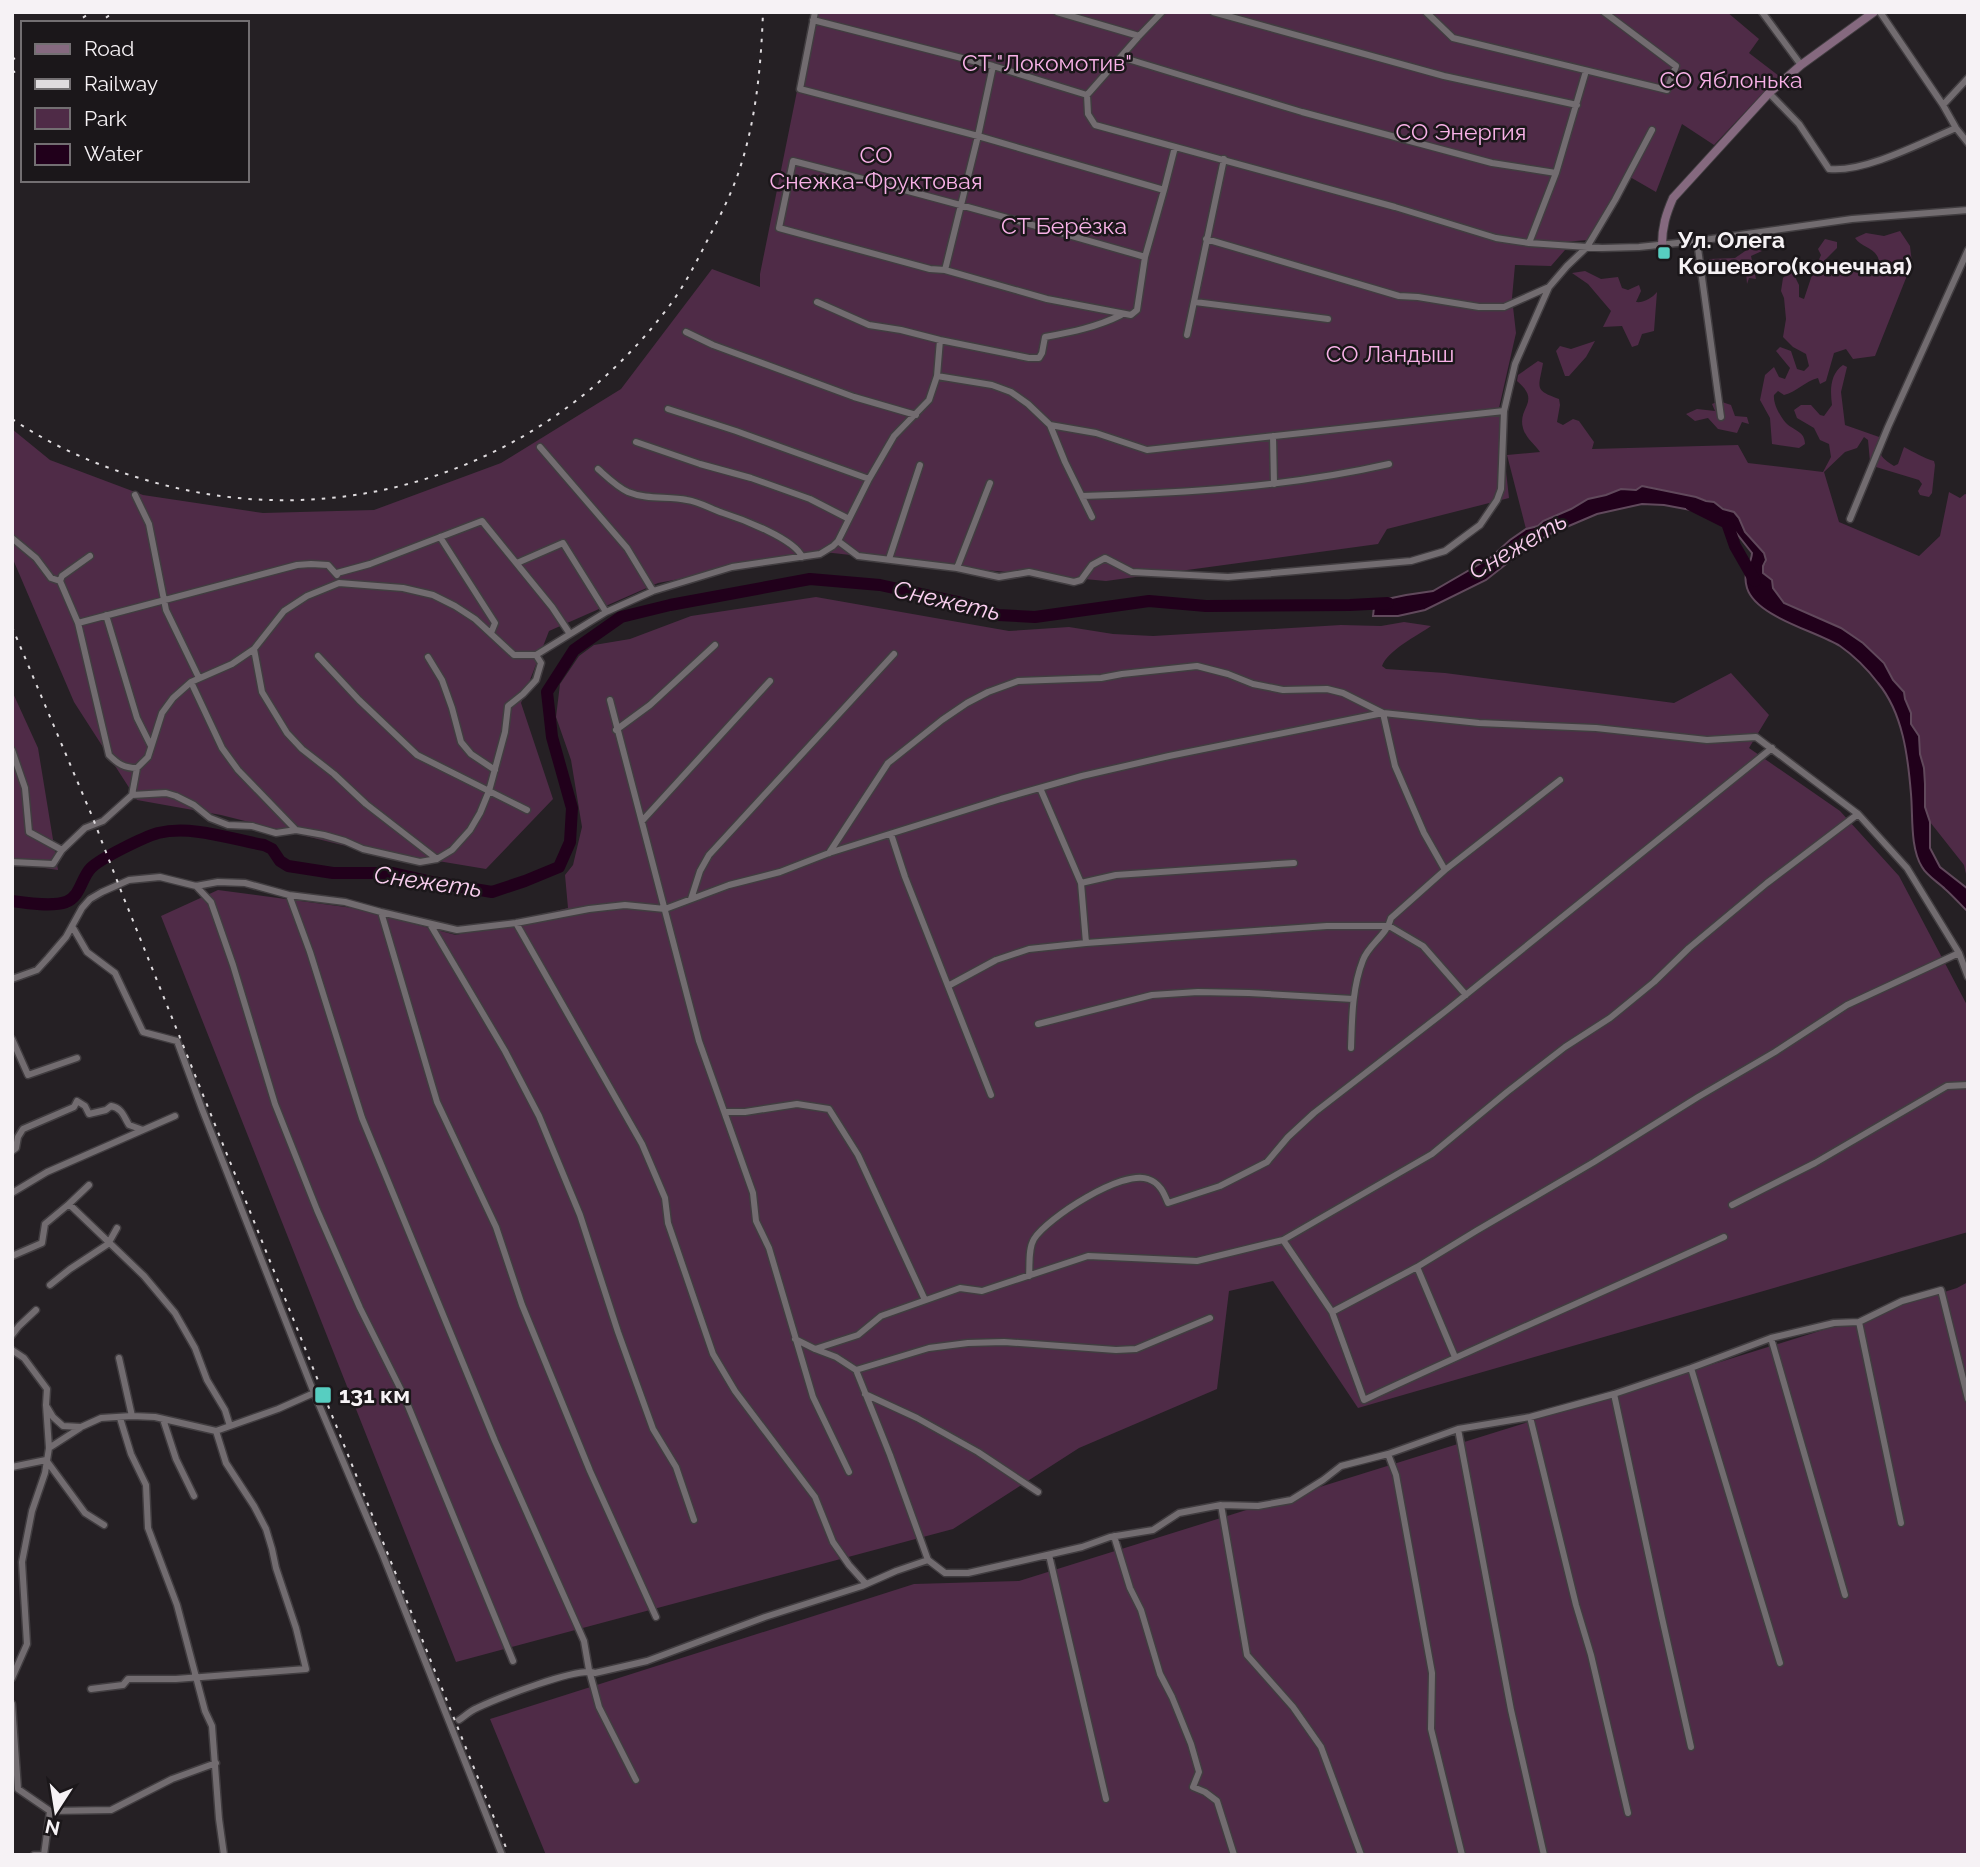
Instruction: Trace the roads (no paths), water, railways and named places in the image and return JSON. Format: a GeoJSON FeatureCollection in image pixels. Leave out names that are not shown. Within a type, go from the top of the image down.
{"type":"FeatureCollection","features":[{"type":"Feature","properties":{"kind":"street"},"geometry":{"type":"LineString","coordinates":[[1057,12],[1139,36]]}},
{"type":"Feature","properties":{"kind":"street"},"geometry":{"type":"LineString","coordinates":[[1163,12],[1087,95],[1088,114],[1095,125],[1395,207],[1496,238],[1602,248],[1662,245],[1852,219],[1968,210]]}},
{"type":"Feature","properties":{"kind":"street"},"geometry":{"type":"LineString","coordinates":[[1213,12],[1444,76],[1577,105]]}},
{"type":"Feature","properties":{"kind":"street"},"geometry":{"type":"LineString","coordinates":[[1426,12],[1453,38],[1667,90],[1676,66],[1604,12]]}},
{"type":"Feature","properties":{"kind":"street"},"geometry":{"type":"LineString","coordinates":[[1762,12],[1801,65]]}},
{"type":"Feature","properties":{"kind":"street"},"geometry":{"type":"LineString","coordinates":[[1662,245],[1665,217],[1673,198],[1769,93],[1801,65],[1874,12]]}},
{"type":"Feature","properties":{"kind":"street"},"geometry":{"type":"LineString","coordinates":[[1880,12],[1968,143]]}},
{"type":"Feature","properties":{"kind":"street"},"geometry":{"type":"LineString","coordinates":[[1087,95],[814,16],[800,89],[978,136],[1164,190]]}},
{"type":"Feature","properties":{"kind":"street"},"geometry":{"type":"LineString","coordinates":[[1121,57],[1302,111],[1492,163],[1556,173]]}},
{"type":"Feature","properties":{"kind":"street"},"geometry":{"type":"LineString","coordinates":[[945,270],[993,66]]}},
{"type":"Feature","properties":{"kind":"street"},"geometry":{"type":"LineString","coordinates":[[1529,243],[1556,173],[1586,71]]}},
{"type":"Feature","properties":{"kind":"street"},"geometry":{"type":"LineString","coordinates":[[1943,104],[1968,78]]}},
{"type":"Feature","properties":{"kind":"street"},"geometry":{"type":"LineString","coordinates":[[1769,93],[1799,124],[1829,169],[1840,170],[1891,156],[1956,128]]}},
{"type":"Feature","properties":{"kind":"street"},"geometry":{"type":"LineString","coordinates":[[838,541],[858,556],[957,568],[999,577],[1029,572],[1074,582],[1081,580],[1092,565],[1105,558],[1132,572],[1228,577],[1411,561],[1445,551],[1480,525],[1497,500],[1501,489],[1504,411],[1515,364],[1549,287],[1587,247],[1652,130]]}},
{"type":"Feature","properties":{"kind":"street"},"geometry":{"type":"LineString","coordinates":[[1145,257],[962,204],[793,161],[779,228],[1047,299],[1131,315],[1137,310],[1145,257],[1175,147]]}},
{"type":"Feature","properties":{"kind":"street"},"geometry":{"type":"LineString","coordinates":[[1187,335],[1224,159]]}},
{"type":"Feature","properties":{"kind":"street"},"geometry":{"type":"LineString","coordinates":[[1206,239],[1399,296],[1479,307],[1504,307],[1549,287]]}},
{"type":"Feature","properties":{"kind":"street"},"geometry":{"type":"LineString","coordinates":[[1697,241],[1721,417]]}},
{"type":"Feature","properties":{"kind":"street"},"geometry":{"type":"LineString","coordinates":[[1850,519],[1888,427],[1968,250]]}},
{"type":"Feature","properties":{"kind":"street"},"geometry":{"type":"LineString","coordinates":[[817,302],[869,325],[1029,358],[1039,358],[1045,337],[1082,330],[1121,315]]}},
{"type":"Feature","properties":{"kind":"street"},"geometry":{"type":"LineString","coordinates":[[1195,302],[1328,319]]}},
{"type":"Feature","properties":{"kind":"street"},"geometry":{"type":"LineString","coordinates":[[686,332],[713,345],[844,393],[916,415]]}},
{"type":"Feature","properties":{"kind":"street"},"geometry":{"type":"LineString","coordinates":[[12,862],[53,864],[62,850],[85,828],[103,821],[132,795],[137,768],[148,757],[162,713],[173,698],[191,682],[232,664],[254,649],[284,611],[307,596],[339,583],[402,588],[433,595],[455,606],[491,633],[514,655],[536,655],[606,612],[653,591],[732,567],[820,554],[838,541],[894,436],[929,400],[937,376],[940,340]]}},
{"type":"Feature","properties":{"kind":"street"},"geometry":{"type":"LineString","coordinates":[[937,376],[992,385],[1011,392],[1028,404],[1051,425],[1065,462],[1092,517]]}},
{"type":"Feature","properties":{"kind":"street"},"geometry":{"type":"LineString","coordinates":[[668,409],[869,479]]}},
{"type":"Feature","properties":{"kind":"street"},"geometry":{"type":"LineString","coordinates":[[1051,425],[1096,433],[1147,450],[1504,411]]}},
{"type":"Feature","properties":{"kind":"street"},"geometry":{"type":"LineString","coordinates":[[1273,436],[1274,484]]}},
{"type":"Feature","properties":{"kind":"street"},"geometry":{"type":"LineString","coordinates":[[636,442],[810,499],[849,519]]}},
{"type":"Feature","properties":{"kind":"street"},"geometry":{"type":"LineString","coordinates":[[540,447],[627,548],[653,591]]}},
{"type":"Feature","properties":{"kind":"street"},"geometry":{"type":"LineString","coordinates":[[1082,496],[1188,493],[1274,484],[1350,473],[1389,464]]}},
{"type":"Feature","properties":{"kind":"street"},"geometry":{"type":"LineString","coordinates":[[888,559],[920,465]]}},
{"type":"Feature","properties":{"kind":"street"},"geometry":{"type":"LineString","coordinates":[[598,469],[628,492],[699,502],[722,513],[736,516],[784,541],[800,552],[802,557]]}},
{"type":"Feature","properties":{"kind":"street"},"geometry":{"type":"LineString","coordinates":[[957,568],[990,483]]}},
{"type":"Feature","properties":{"kind":"street"},"geometry":{"type":"LineString","coordinates":[[135,495],[149,524],[166,610],[199,678]]}},
{"type":"Feature","properties":{"kind":"street"},"geometry":{"type":"LineString","coordinates":[[337,573],[370,564],[482,521],[552,607],[569,634]]}},
{"type":"Feature","properties":{"kind":"street"},"geometry":{"type":"LineString","coordinates":[[440,537],[495,623],[491,633]]}},
{"type":"Feature","properties":{"kind":"street"},"geometry":{"type":"LineString","coordinates":[[12,538],[36,558],[51,578],[60,581]]}},
{"type":"Feature","properties":{"kind":"street"},"geometry":{"type":"LineString","coordinates":[[517,563],[563,542],[606,612]]}},
{"type":"Feature","properties":{"kind":"street"},"geometry":{"type":"LineString","coordinates":[[90,556],[62,576],[60,581],[78,623],[110,755],[117,764],[137,768]]}},
{"type":"Feature","properties":{"kind":"street"},"geometry":{"type":"LineString","coordinates":[[78,623],[297,565],[328,565],[337,573],[339,583]]}},
{"type":"Feature","properties":{"kind":"street"},"geometry":{"type":"LineString","coordinates":[[106,615],[137,718],[151,746]]}},
{"type":"Feature","properties":{"kind":"street"},"geometry":{"type":"LineString","coordinates":[[617,730],[650,705],[715,645]]}},
{"type":"Feature","properties":{"kind":"street"},"geometry":{"type":"LineString","coordinates":[[254,649],[262,692],[287,733],[366,804],[437,859]]}},
{"type":"Feature","properties":{"kind":"street"},"geometry":{"type":"LineString","coordinates":[[691,899],[700,871],[709,855],[894,654]]}},
{"type":"Feature","properties":{"kind":"street"},"geometry":{"type":"LineString","coordinates":[[132,795],[166,793],[176,796],[210,818],[228,825],[252,826],[276,833],[296,830],[420,862],[437,859],[452,850],[470,830],[489,791],[505,732],[508,706],[536,680],[541,663],[536,655]]}},
{"type":"Feature","properties":{"kind":"street"},"geometry":{"type":"LineString","coordinates":[[318,656],[359,700],[417,755],[527,810]]}},
{"type":"Feature","properties":{"kind":"street"},"geometry":{"type":"LineString","coordinates":[[428,657],[442,680],[461,742],[471,754],[495,769]]}},
{"type":"Feature","properties":{"kind":"street"},"geometry":{"type":"LineString","coordinates":[[829,853],[888,763],[967,703],[1018,681],[1101,678],[1197,666],[1253,684],[1283,690],[1327,689],[1343,693],[1383,713]]}},
{"type":"Feature","properties":{"kind":"street"},"geometry":{"type":"LineString","coordinates":[[642,821],[770,681]]}},
{"type":"Feature","properties":{"kind":"street"},"geometry":{"type":"LineString","coordinates":[[191,682],[222,748],[238,770],[296,830]]}},
{"type":"Feature","properties":{"kind":"street"},"geometry":{"type":"LineString","coordinates":[[610,700],[699,1041],[753,1193],[756,1221],[769,1248],[813,1397],[849,1472]]}},
{"type":"Feature","properties":{"kind":"street"},"geometry":{"type":"LineString","coordinates":[[1383,713],[1395,766],[1424,833],[1446,870]]}},
{"type":"Feature","properties":{"kind":"street"},"geometry":{"type":"LineString","coordinates":[[12,979],[37,970],[66,937],[82,908],[90,900],[130,880],[160,877],[196,886],[218,882],[245,883],[289,895],[345,902],[457,930],[625,905],[665,909],[729,885],[780,872],[829,853],[1040,788],[1169,755],[1383,713],[1479,723],[1596,728],[1707,740],[1756,737],[1858,814],[1907,868],[1959,953],[1968,977]]}},
{"type":"Feature","properties":{"kind":"street"},"geometry":{"type":"LineString","coordinates":[[1030,1276],[1030,1248],[1035,1236],[1067,1210],[1109,1184],[1146,1178],[1161,1187],[1168,1203],[1220,1186],[1267,1162],[1288,1137],[1314,1113],[1466,995],[1772,748]]}},
{"type":"Feature","properties":{"kind":"street"},"geometry":{"type":"LineString","coordinates":[[12,750],[25,788],[29,832],[62,850]]}},
{"type":"Feature","properties":{"kind":"street"},"geometry":{"type":"LineString","coordinates":[[1351,1048],[1353,999],[1364,958],[1389,926],[1391,918],[1446,870],[1560,780]]}},
{"type":"Feature","properties":{"kind":"street"},"geometry":{"type":"LineString","coordinates":[[1040,788],[1081,883],[1086,943]]}},
{"type":"Feature","properties":{"kind":"street"},"geometry":{"type":"LineString","coordinates":[[815,1349],[858,1335],[881,1316],[960,1288],[982,1291],[1088,1256],[1197,1261],[1283,1240],[1432,1154],[1565,1047],[1610,1018],[1767,883],[1858,814]]}},
{"type":"Feature","properties":{"kind":"street"},"geometry":{"type":"LineString","coordinates":[[891,834],[905,877],[991,1096]]}},
{"type":"Feature","properties":{"kind":"street"},"geometry":{"type":"LineString","coordinates":[[1081,883],[1116,875],[1294,863]]}},
{"type":"Feature","properties":{"kind":"street"},"geometry":{"type":"LineString","coordinates":[[196,886],[211,902],[275,1104],[317,1210],[360,1308],[404,1396],[513,1661]]}},
{"type":"Feature","properties":{"kind":"street"},"geometry":{"type":"LineString","coordinates":[[289,895],[310,952],[362,1118],[495,1441],[584,1641],[599,1707],[636,1780]]}},
{"type":"Feature","properties":{"kind":"street"},"geometry":{"type":"LineString","coordinates":[[381,912],[437,1102],[496,1227],[522,1305],[590,1471],[656,1617]]}},
{"type":"Feature","properties":{"kind":"street"},"geometry":{"type":"LineString","coordinates":[[516,923],[642,1144],[664,1198],[668,1223],[713,1354],[735,1391],[815,1497],[833,1542],[866,1584]]}},
{"type":"Feature","properties":{"kind":"street"},"geometry":{"type":"LineString","coordinates":[[430,924],[505,1051],[539,1116],[580,1215],[653,1429],[677,1467],[694,1520]]}},
{"type":"Feature","properties":{"kind":"street"},"geometry":{"type":"LineString","coordinates":[[72,926],[87,952],[115,973],[143,1032],[177,1041],[314,1393],[382,1553],[502,1855]]}},
{"type":"Feature","properties":{"kind":"street"},"geometry":{"type":"LineString","coordinates":[[948,986],[996,960],[1029,949],[1327,926],[1389,926],[1423,946],[1466,995]]}},
{"type":"Feature","properties":{"kind":"street"},"geometry":{"type":"LineString","coordinates":[[1332,1312],[1417,1268],[1847,1005],[1959,953]]}},
{"type":"Feature","properties":{"kind":"street"},"geometry":{"type":"LineString","coordinates":[[1038,1024],[1152,995],[1237,993],[1353,999]]}},
{"type":"Feature","properties":{"kind":"street"},"geometry":{"type":"LineString","coordinates":[[12,1038],[27,1075],[77,1058]]}},
{"type":"Feature","properties":{"kind":"street"},"geometry":{"type":"LineString","coordinates":[[1732,1205],[1815,1163],[1947,1086],[1968,1085]]}},
{"type":"Feature","properties":{"kind":"street"},"geometry":{"type":"LineString","coordinates":[[12,1152],[23,1129],[74,1107],[77,1101],[85,1106],[89,1114],[111,1106],[117,1107],[129,1125],[143,1130]]}},
{"type":"Feature","properties":{"kind":"street"},"geometry":{"type":"LineString","coordinates":[[726,1112],[745,1112],[797,1104],[829,1109],[858,1155],[925,1300]]}},
{"type":"Feature","properties":{"kind":"street"},"geometry":{"type":"LineString","coordinates":[[12,1193],[47,1172],[175,1116]]}},
{"type":"Feature","properties":{"kind":"street"},"geometry":{"type":"LineString","coordinates":[[12,1256],[42,1243],[45,1224],[89,1185]]}},
{"type":"Feature","properties":{"kind":"street"},"geometry":{"type":"LineString","coordinates":[[69,1204],[144,1276],[175,1313],[195,1348],[207,1380],[225,1409],[230,1426]]}},
{"type":"Feature","properties":{"kind":"street"},"geometry":{"type":"LineString","coordinates":[[50,1285],[108,1244],[117,1228]]}},
{"type":"Feature","properties":{"kind":"street"},"geometry":{"type":"LineString","coordinates":[[1283,1240],[1332,1312],[1364,1400],[1724,1237]]}},
{"type":"Feature","properties":{"kind":"street"},"geometry":{"type":"LineString","coordinates":[[1417,1268],[1455,1357]]}},
{"type":"Feature","properties":{"kind":"street"},"geometry":{"type":"LineString","coordinates":[[795,1339],[836,1357],[856,1370],[928,1560],[945,1573],[968,1573],[1082,1547],[1114,1536],[1153,1530],[1179,1514],[1221,1505],[1258,1506],[1291,1500],[1340,1466],[1388,1454],[1458,1429],[1530,1417],[1614,1394],[1771,1338],[1834,1323],[1859,1322],[1902,1301],[1941,1290],[1968,1399]]}},
{"type":"Feature","properties":{"kind":"street"},"geometry":{"type":"LineString","coordinates":[[12,1335],[36,1310]]}},
{"type":"Feature","properties":{"kind":"street"},"geometry":{"type":"LineString","coordinates":[[856,1370],[929,1348],[968,1343],[1004,1342],[1136,1349],[1210,1318]]}},
{"type":"Feature","properties":{"kind":"street"},"geometry":{"type":"LineString","coordinates":[[1859,1322],[1901,1523]]}},
{"type":"Feature","properties":{"kind":"street"},"geometry":{"type":"LineString","coordinates":[[1771,1338],[1845,1595]]}},
{"type":"Feature","properties":{"kind":"street"},"geometry":{"type":"LineString","coordinates":[[12,1350],[24,1359],[47,1389],[49,1448],[22,1562],[27,1644],[12,1678]]}},
{"type":"Feature","properties":{"kind":"street"},"geometry":{"type":"LineString","coordinates":[[119,1358],[132,1416]]}},
{"type":"Feature","properties":{"kind":"street"},"geometry":{"type":"LineString","coordinates":[[1691,1368],[1780,1663]]}},
{"type":"Feature","properties":{"kind":"street"},"geometry":{"type":"LineString","coordinates":[[49,1448],[81,1427],[101,1418],[132,1416],[163,1419],[216,1431],[314,1393]]}},
{"type":"Feature","properties":{"kind":"street"},"geometry":{"type":"LineString","coordinates":[[865,1394],[917,1418],[978,1452],[1038,1492]]}},
{"type":"Feature","properties":{"kind":"street"},"geometry":{"type":"LineString","coordinates":[[1614,1394],[1691,1747]]}},
{"type":"Feature","properties":{"kind":"street"},"geometry":{"type":"LineString","coordinates":[[46,1405],[53,1417],[63,1426],[81,1427]]}},
{"type":"Feature","properties":{"kind":"street"},"geometry":{"type":"LineString","coordinates":[[1530,1417],[1628,1813]]}},
{"type":"Feature","properties":{"kind":"street"},"geometry":{"type":"LineString","coordinates":[[120,1418],[131,1454],[146,1485],[148,1528],[177,1605],[205,1711],[212,1726],[224,1855]]}},
{"type":"Feature","properties":{"kind":"street"},"geometry":{"type":"LineString","coordinates":[[163,1419],[176,1459],[194,1496]]}},
{"type":"Feature","properties":{"kind":"street"},"geometry":{"type":"LineString","coordinates":[[1458,1429],[1511,1710],[1544,1855]]}},
{"type":"Feature","properties":{"kind":"street"},"geometry":{"type":"LineString","coordinates":[[91,1689],[123,1685],[128,1679],[176,1679],[306,1669],[266,1529],[226,1463],[216,1431]]}},
{"type":"Feature","properties":{"kind":"street"},"geometry":{"type":"LineString","coordinates":[[1388,1454],[1396,1475],[1432,1673],[1431,1728],[1462,1855]]}},
{"type":"Feature","properties":{"kind":"street"},"geometry":{"type":"LineString","coordinates":[[12,1466],[46,1460]]}},
{"type":"Feature","properties":{"kind":"street"},"geometry":{"type":"LineString","coordinates":[[46,1460],[85,1513],[104,1525]]}},
{"type":"Feature","properties":{"kind":"street"},"geometry":{"type":"LineString","coordinates":[[1221,1505],[1247,1655],[1293,1707],[1321,1747],[1361,1855]]}},
{"type":"Feature","properties":{"kind":"street"},"geometry":{"type":"LineString","coordinates":[[1114,1536],[1130,1588],[1141,1610],[1160,1674],[1191,1744],[1199,1772],[1193,1787],[1217,1801],[1234,1855]]}},
{"type":"Feature","properties":{"kind":"street"},"geometry":{"type":"LineString","coordinates":[[1049,1555],[1106,1799]]}},
{"type":"Feature","properties":{"kind":"street"},"geometry":{"type":"LineString","coordinates":[[459,1720],[474,1709],[556,1679],[589,1670],[595,1673],[647,1661],[928,1560]]}},
{"type":"Feature","properties":{"kind":"street"},"geometry":{"type":"LineString","coordinates":[[12,1564],[22,1562]]}},
{"type":"Feature","properties":{"kind":"street"},"geometry":{"type":"LineString","coordinates":[[12,1704],[19,1789],[50,1811],[111,1810],[172,1779],[216,1763]]}},
{"type":"Feature","properties":{"kind":"street"},"geometry":{"type":"LineString","coordinates":[[34,1855],[44,1854],[50,1811]]}},
{"type":"Feature","properties":{"kind":"water"},"geometry":{"type":"Polygon","coordinates":[[[1642,486],[1714,502],[1723,509],[1734,512],[1745,532],[1764,553],[1766,560],[1763,573],[1772,580],[1773,588],[1784,603],[1841,628],[1863,643],[1884,663],[1893,680],[1904,692],[1911,713],[1911,724],[1919,736],[1924,768],[1925,807],[1930,822],[1930,848],[1940,867],[1968,889],[1968,912],[1927,873],[1918,859],[1906,751],[1899,722],[1886,695],[1865,668],[1840,646],[1774,615],[1753,598],[1747,588],[1746,578],[1752,553],[1733,529],[1712,514],[1664,505],[1642,504],[1597,514],[1550,534],[1524,550],[1486,580],[1425,610],[1398,616],[1373,616],[1375,599],[1433,591],[1490,558],[1526,529],[1538,526],[1588,499],[1621,489],[1636,490],[1642,486]]]}},
{"type":"Feature","properties":{"kind":"waterway","name":"Снежеть"},"geometry":{"type":"LineString","coordinates":[[1691,505],[1727,523],[1735,546],[1755,581]]}},
{"type":"Feature","properties":{"kind":"waterway","name":"Снежеть"},"geometry":{"type":"LineString","coordinates":[[12,901],[32,904],[66,902],[75,896],[88,872],[96,864],[143,839],[171,831],[198,832],[264,845],[272,849],[280,861],[288,866],[333,873],[393,873],[492,892],[559,867],[570,842],[572,808],[552,737],[547,692],[574,650],[621,617],[670,605],[810,579],[880,585],[958,602],[998,615],[1035,617],[1149,601],[1206,606],[1388,603]]}},
{"type":"Feature","properties":{"kind":"railway"},"geometry":{"type":"LineString","coordinates":[[77,21],[92,12]]}},
{"type":"Feature","properties":{"kind":"railway"},"geometry":{"type":"LineString","coordinates":[[100,21],[115,12]]}},
{"type":"Feature","properties":{"kind":"railway"},"geometry":{"type":"LineString","coordinates":[[12,419],[77,455],[111,468],[146,480],[219,496],[293,500],[365,493],[435,476],[502,448],[564,410],[620,362],[670,305],[685,282],[728,200],[744,154],[756,94],[763,12]]}},
{"type":"Feature","properties":{"kind":"railway"},"geometry":{"type":"LineString","coordinates":[[12,60],[21,54]]}},
{"type":"Feature","properties":{"kind":"railway"},"geometry":{"type":"LineString","coordinates":[[12,73],[21,68]]}},
{"type":"Feature","properties":{"kind":"railway"},"geometry":{"type":"LineString","coordinates":[[12,627],[92,816],[509,1855]]}},
{"type":"Feature","properties":{"kind":"place","name":"Ул. Олега Кошевого(конечная)"},"geometry":{"type":"Point","coordinates":[1664,253]}},
{"type":"Feature","properties":{"kind":"place","name":"131 км"},"geometry":{"type":"Point","coordinates":[323,1395]}},
{"type":"Feature","properties":{"kind":"park label","name":"СТ \"Локомотив\""},"geometry":{"type":"Point","coordinates":[1047,63]}},
{"type":"Feature","properties":{"kind":"park label","name":"СО Яблонька"},"geometry":{"type":"Point","coordinates":[1731,80]}},
{"type":"Feature","properties":{"kind":"park label","name":"СО Энергия"},"geometry":{"type":"Point","coordinates":[1461,132]}},
{"type":"Feature","properties":{"kind":"park label","name":"СО Снежка-Фруктовая"},"geometry":{"type":"Point","coordinates":[876,168]}},
{"type":"Feature","properties":{"kind":"park label","name":"СТ Берёзка"},"geometry":{"type":"Point","coordinates":[1064,226]}},
{"type":"Feature","properties":{"kind":"park label","name":"СО Ландыш"},"geometry":{"type":"Point","coordinates":[1390,354]}}]}
